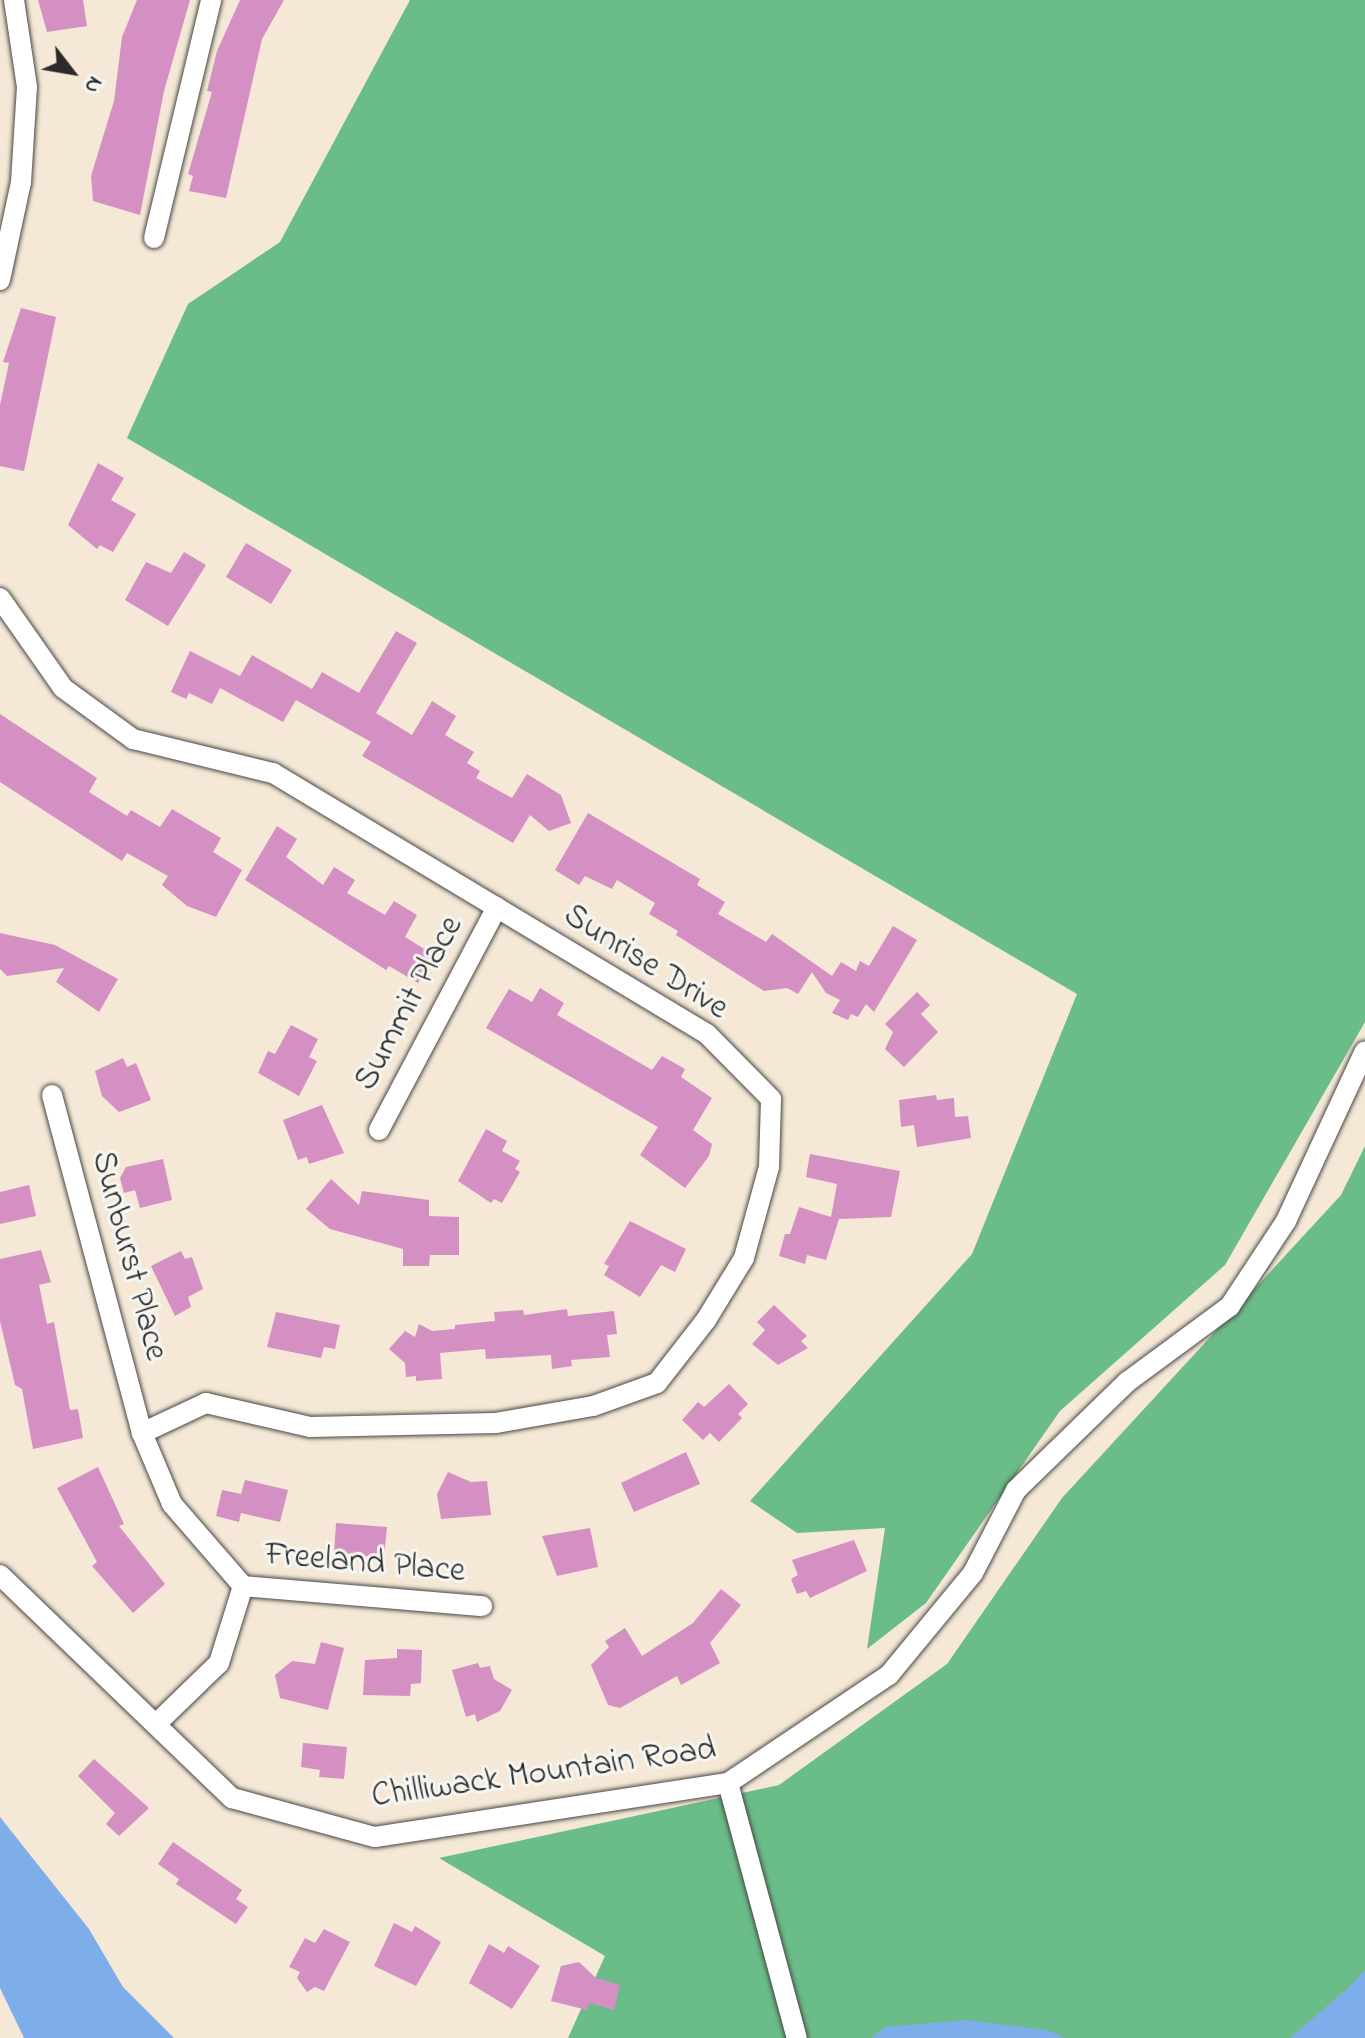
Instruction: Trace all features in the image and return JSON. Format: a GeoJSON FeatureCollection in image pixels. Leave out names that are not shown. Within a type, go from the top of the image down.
{"type":"FeatureCollection","features":[{"type":"Feature","properties":{"kind":"street"},"geometry":{"type":"LineString","coordinates":[[0,280],[21,182],[27,87],[14,0]]}},
{"type":"Feature","properties":{"kind":"street"},"geometry":{"type":"LineString","coordinates":[[154,238],[211,0]]}},
{"type":"Feature","properties":{"kind":"street","name":"Sunrise Drive"},"geometry":{"type":"LineString","coordinates":[[0,598],[63,688],[133,739],[273,773],[707,1034],[771,1099],[769,1167],[744,1258],[706,1320],[657,1383],[593,1406],[496,1423],[310,1427],[206,1403],[142,1433]]}},
{"type":"Feature","properties":{"kind":"street","name":"Summit Place"},"geometry":{"type":"LineString","coordinates":[[379,1130],[497,907]]}},
{"type":"Feature","properties":{"kind":"street","name":"Chilliwack Mountain Road"},"geometry":{"type":"LineString","coordinates":[[0,1575],[232,1798],[375,1837],[728,1783],[889,1675],[973,1573],[1016,1490],[1127,1382],[1230,1306],[1286,1221],[1365,1051]]}},
{"type":"Feature","properties":{"kind":"street","name":"Sunburst Place"},"geometry":{"type":"LineString","coordinates":[[52,1095],[142,1433]]}},
{"type":"Feature","properties":{"kind":"street"},"geometry":{"type":"LineString","coordinates":[[142,1433],[172,1504],[243,1586],[219,1663],[156,1724]]}},
{"type":"Feature","properties":{"kind":"street","name":"Freeland Place"},"geometry":{"type":"LineString","coordinates":[[243,1586],[482,1606]]}},
{"type":"Feature","properties":{"kind":"street"},"geometry":{"type":"LineString","coordinates":[[728,1783],[797,2038]]}},
{"type":"Feature","properties":{"kind":"green space"},"geometry":{"type":"Polygon","coordinates":[[[410,0],[1365,0],[1365,1022],[1225,1265],[1060,1411],[926,1603],[867,1649],[885,1528],[797,1533],[750,1501],[972,1254],[1077,994],[127,438],[188,304],[280,242],[410,0]]]}},
{"type":"Feature","properties":{"kind":"green space"},"geometry":{"type":"Polygon","coordinates":[[[1365,1146],[1365,2005],[1314,2038],[568,2038],[605,1956],[439,1858],[779,1785],[947,1664],[1062,1498],[1341,1195],[1365,1146]]]}},
{"type":"Feature","properties":{"kind":"water"},"geometry":{"type":"Polygon","coordinates":[[[0,1817],[89,1929],[123,1987],[174,2038],[24,2038],[0,1988],[0,1817]]]}},
{"type":"Feature","properties":{"kind":"water"},"geometry":{"type":"Polygon","coordinates":[[[1365,1970],[1365,2038],[1290,2038],[1348,1988],[1365,1970]]]}},
{"type":"Feature","properties":{"kind":"water"},"geometry":{"type":"Polygon","coordinates":[[[965,2020],[1047,2030],[1065,2038],[871,2038],[886,2027],[965,2020]]]}},
{"type":"Feature","properties":{"kind":"building"},"geometry":{"type":"Polygon","coordinates":[[[38,0],[83,0],[87,26],[47,32],[38,0]]]}},
{"type":"Feature","properties":{"kind":"building"},"geometry":{"type":"Polygon","coordinates":[[[137,0],[190,0],[164,91],[140,215],[93,201],[91,176],[114,101],[122,37],[137,0]]]}},
{"type":"Feature","properties":{"kind":"building"},"geometry":{"type":"Polygon","coordinates":[[[240,0],[284,0],[262,39],[226,198],[189,191],[193,176],[188,174],[212,92],[207,91],[217,51],[240,0]]]}},
{"type":"Feature","properties":{"kind":"building"},"geometry":{"type":"Polygon","coordinates":[[[21,308],[56,317],[24,471],[0,466],[0,405],[9,363],[3,362],[21,308]]]}},
{"type":"Feature","properties":{"kind":"building"},"geometry":{"type":"Polygon","coordinates":[[[98,463],[124,478],[111,500],[136,514],[113,552],[100,545],[97,549],[68,525],[98,463]]]}},
{"type":"Feature","properties":{"kind":"building"},"geometry":{"type":"Polygon","coordinates":[[[246,543],[292,570],[271,604],[226,577],[246,543]]]}},
{"type":"Feature","properties":{"kind":"building"},"geometry":{"type":"Polygon","coordinates":[[[184,552],[206,565],[168,626],[125,600],[146,562],[171,573],[184,552]]]}},
{"type":"Feature","properties":{"kind":"building"},"geometry":{"type":"Polygon","coordinates":[[[396,631],[417,643],[376,713],[412,735],[432,701],[456,716],[445,735],[474,752],[467,763],[480,771],[476,778],[512,798],[527,774],[561,795],[571,823],[549,831],[530,815],[513,843],[362,756],[371,742],[296,700],[283,722],[220,688],[212,704],[189,693],[186,699],[171,692],[190,651],[240,676],[252,655],[312,689],[322,672],[359,693],[396,631]]]}},
{"type":"Feature","properties":{"kind":"building"},"geometry":{"type":"Polygon","coordinates":[[[0,714],[97,778],[89,792],[127,816],[131,810],[160,827],[172,809],[221,838],[213,852],[242,870],[216,917],[187,906],[162,885],[168,876],[127,853],[122,861],[0,782],[0,714]]]}},
{"type":"Feature","properties":{"kind":"building"},"geometry":{"type":"Polygon","coordinates":[[[588,813],[700,879],[697,885],[725,902],[718,914],[766,942],[772,934],[832,976],[841,962],[856,971],[860,961],[869,966],[893,926],[917,940],[874,1012],[866,1004],[858,1017],[851,1014],[848,1020],[832,1013],[840,1000],[826,993],[812,972],[798,994],[787,988],[764,991],[676,935],[678,931],[649,914],[655,903],[617,880],[612,889],[585,876],[579,885],[555,870],[588,813]]]}},
{"type":"Feature","properties":{"kind":"building"},"geometry":{"type":"Polygon","coordinates":[[[277,826],[297,839],[286,857],[323,885],[334,867],[355,880],[347,893],[385,915],[394,901],[417,915],[405,937],[434,955],[418,983],[389,966],[386,970],[245,880],[277,826]]]}},
{"type":"Feature","properties":{"kind":"building"},"geometry":{"type":"Polygon","coordinates":[[[0,933],[55,945],[118,979],[99,1012],[56,982],[64,968],[7,976],[0,969],[0,933]]]}},
{"type":"Feature","properties":{"kind":"building"},"geometry":{"type":"Polygon","coordinates":[[[540,988],[564,1003],[557,1015],[652,1070],[662,1056],[685,1069],[681,1077],[712,1098],[693,1130],[712,1144],[709,1156],[685,1188],[640,1155],[658,1127],[486,1028],[509,989],[532,1002],[540,988]]]}},
{"type":"Feature","properties":{"kind":"building"},"geometry":{"type":"Polygon","coordinates":[[[917,992],[930,1005],[921,1014],[938,1032],[904,1067],[885,1049],[893,1032],[885,1024],[917,992]]]}},
{"type":"Feature","properties":{"kind":"building"},"geometry":{"type":"Polygon","coordinates":[[[291,1025],[318,1039],[309,1057],[317,1061],[299,1096],[258,1073],[268,1051],[275,1054],[291,1025]]]}},
{"type":"Feature","properties":{"kind":"building"},"geometry":{"type":"Polygon","coordinates":[[[123,1058],[127,1067],[136,1063],[151,1100],[119,1112],[102,1096],[95,1071],[123,1058]]]}},
{"type":"Feature","properties":{"kind":"building"},"geometry":{"type":"Polygon","coordinates":[[[936,1095],[937,1100],[954,1098],[955,1117],[968,1116],[971,1138],[917,1147],[914,1125],[901,1127],[899,1100],[936,1095]]]}},
{"type":"Feature","properties":{"kind":"building"},"geometry":{"type":"Polygon","coordinates":[[[322,1105],[344,1153],[309,1164],[307,1157],[298,1160],[283,1120],[322,1105]]]}},
{"type":"Feature","properties":{"kind":"building"},"geometry":{"type":"Polygon","coordinates":[[[486,1129],[507,1141],[502,1151],[520,1161],[515,1169],[520,1172],[502,1203],[494,1199],[491,1203],[458,1181],[486,1129]]]}},
{"type":"Feature","properties":{"kind":"building"},"geometry":{"type":"Polygon","coordinates":[[[810,1154],[900,1171],[891,1217],[839,1219],[826,1260],[807,1255],[805,1264],[779,1256],[785,1234],[790,1234],[799,1207],[831,1217],[837,1184],[806,1177],[810,1154]]]}},
{"type":"Feature","properties":{"kind":"building"},"geometry":{"type":"Polygon","coordinates":[[[163,1159],[172,1200],[140,1208],[135,1190],[124,1193],[120,1178],[126,1167],[163,1159]]]}},
{"type":"Feature","properties":{"kind":"building"},"geometry":{"type":"Polygon","coordinates":[[[331,1179],[359,1205],[362,1191],[429,1200],[429,1216],[459,1217],[459,1255],[430,1255],[429,1266],[403,1266],[403,1249],[330,1229],[306,1209],[331,1179]]]}},
{"type":"Feature","properties":{"kind":"building"},"geometry":{"type":"Polygon","coordinates":[[[29,1185],[36,1216],[0,1224],[0,1192],[29,1185]]]}},
{"type":"Feature","properties":{"kind":"building"},"geometry":{"type":"Polygon","coordinates":[[[630,1221],[686,1249],[675,1272],[661,1265],[640,1297],[604,1275],[609,1266],[604,1264],[630,1221]]]}},
{"type":"Feature","properties":{"kind":"building"},"geometry":{"type":"Polygon","coordinates":[[[41,1250],[51,1282],[39,1285],[47,1324],[54,1322],[70,1410],[78,1409],[83,1438],[33,1449],[22,1389],[15,1385],[0,1321],[0,1259],[41,1250]]]}},
{"type":"Feature","properties":{"kind":"building"},"geometry":{"type":"Polygon","coordinates":[[[181,1251],[185,1259],[192,1257],[203,1289],[188,1297],[191,1307],[175,1316],[151,1266],[181,1251]]]}},
{"type":"Feature","properties":{"kind":"building"},"geometry":{"type":"Polygon","coordinates":[[[774,1305],[807,1336],[801,1341],[808,1348],[778,1365],[752,1344],[765,1330],[757,1322],[774,1305]]]}},
{"type":"Feature","properties":{"kind":"building"},"geometry":{"type":"Polygon","coordinates":[[[567,1309],[568,1316],[614,1311],[617,1334],[607,1335],[610,1357],[571,1360],[572,1366],[552,1369],[551,1355],[486,1359],[485,1349],[440,1353],[442,1379],[416,1381],[416,1376],[406,1377],[405,1363],[389,1349],[405,1331],[415,1337],[419,1324],[432,1331],[455,1329],[455,1325],[495,1321],[494,1312],[523,1310],[524,1315],[567,1309]]]}},
{"type":"Feature","properties":{"kind":"building"},"geometry":{"type":"Polygon","coordinates":[[[276,1312],[340,1325],[335,1349],[324,1347],[321,1358],[267,1347],[276,1312]]]}},
{"type":"Feature","properties":{"kind":"building"},"geometry":{"type":"Polygon","coordinates":[[[729,1384],[748,1404],[738,1414],[742,1418],[719,1442],[710,1433],[703,1440],[682,1420],[698,1402],[704,1407],[729,1384]]]}},
{"type":"Feature","properties":{"kind":"building"},"geometry":{"type":"Polygon","coordinates":[[[686,1452],[700,1484],[634,1512],[621,1483],[686,1452]]]}},
{"type":"Feature","properties":{"kind":"building"},"geometry":{"type":"Polygon","coordinates":[[[98,1467],[124,1524],[119,1526],[165,1584],[133,1613],[92,1566],[97,1562],[57,1488],[98,1467]]]}},
{"type":"Feature","properties":{"kind":"building"},"geometry":{"type":"Polygon","coordinates":[[[448,1472],[471,1482],[487,1481],[491,1515],[441,1519],[437,1494],[448,1472]]]}},
{"type":"Feature","properties":{"kind":"building"},"geometry":{"type":"Polygon","coordinates":[[[245,1480],[288,1490],[280,1522],[241,1513],[239,1522],[216,1516],[222,1490],[241,1494],[245,1480]]]}},
{"type":"Feature","properties":{"kind":"building"},"geometry":{"type":"Polygon","coordinates":[[[336,1523],[387,1527],[384,1557],[334,1555],[336,1523]]]}},
{"type":"Feature","properties":{"kind":"building"},"geometry":{"type":"Polygon","coordinates":[[[590,1528],[598,1567],[557,1576],[542,1536],[590,1528]]]}},
{"type":"Feature","properties":{"kind":"building"},"geometry":{"type":"Polygon","coordinates":[[[854,1540],[867,1571],[810,1598],[806,1591],[797,1594],[791,1579],[798,1575],[792,1560],[854,1540]]]}},
{"type":"Feature","properties":{"kind":"building"},"geometry":{"type":"Polygon","coordinates":[[[721,1589],[741,1605],[710,1643],[720,1663],[681,1685],[677,1676],[620,1708],[608,1705],[591,1665],[609,1647],[605,1641],[625,1628],[642,1656],[693,1623],[721,1589]]]}},
{"type":"Feature","properties":{"kind":"building"},"geometry":{"type":"Polygon","coordinates":[[[321,1642],[344,1648],[328,1710],[280,1698],[275,1675],[292,1661],[315,1664],[321,1642]]]}},
{"type":"Feature","properties":{"kind":"building"},"geometry":{"type":"Polygon","coordinates":[[[397,1649],[422,1650],[421,1683],[411,1684],[410,1696],[363,1695],[365,1660],[397,1658],[397,1649]]]}},
{"type":"Feature","properties":{"kind":"building"},"geometry":{"type":"Polygon","coordinates":[[[478,1663],[480,1668],[490,1666],[494,1679],[512,1690],[500,1711],[477,1722],[475,1714],[466,1717],[452,1670],[478,1663]]]}},
{"type":"Feature","properties":{"kind":"building"},"geometry":{"type":"Polygon","coordinates":[[[303,1743],[347,1747],[344,1779],[319,1777],[320,1770],[301,1767],[303,1743]]]}},
{"type":"Feature","properties":{"kind":"building"},"geometry":{"type":"Polygon","coordinates":[[[94,1759],[149,1808],[119,1836],[106,1824],[115,1813],[78,1776],[94,1759]]]}},
{"type":"Feature","properties":{"kind":"building"},"geometry":{"type":"Polygon","coordinates":[[[173,1842],[242,1890],[236,1899],[248,1907],[236,1924],[176,1884],[179,1879],[158,1864],[173,1842]]]}},
{"type":"Feature","properties":{"kind":"building"},"geometry":{"type":"Polygon","coordinates":[[[394,1923],[412,1932],[415,1926],[441,1942],[416,1986],[374,1966],[394,1923]]]}},
{"type":"Feature","properties":{"kind":"building"},"geometry":{"type":"Polygon","coordinates":[[[324,1929],[350,1942],[324,1991],[315,1987],[307,1992],[297,1978],[300,1972],[289,1967],[305,1938],[315,1943],[324,1929]]]}},
{"type":"Feature","properties":{"kind":"building"},"geometry":{"type":"Polygon","coordinates":[[[489,1944],[504,1953],[508,1946],[540,1966],[512,2009],[469,1983],[489,1944]]]}},
{"type":"Feature","properties":{"kind":"building"},"geometry":{"type":"Polygon","coordinates":[[[579,1962],[596,1978],[620,1985],[614,2010],[589,2003],[587,2010],[551,2001],[561,1966],[579,1962]]]}}]}
